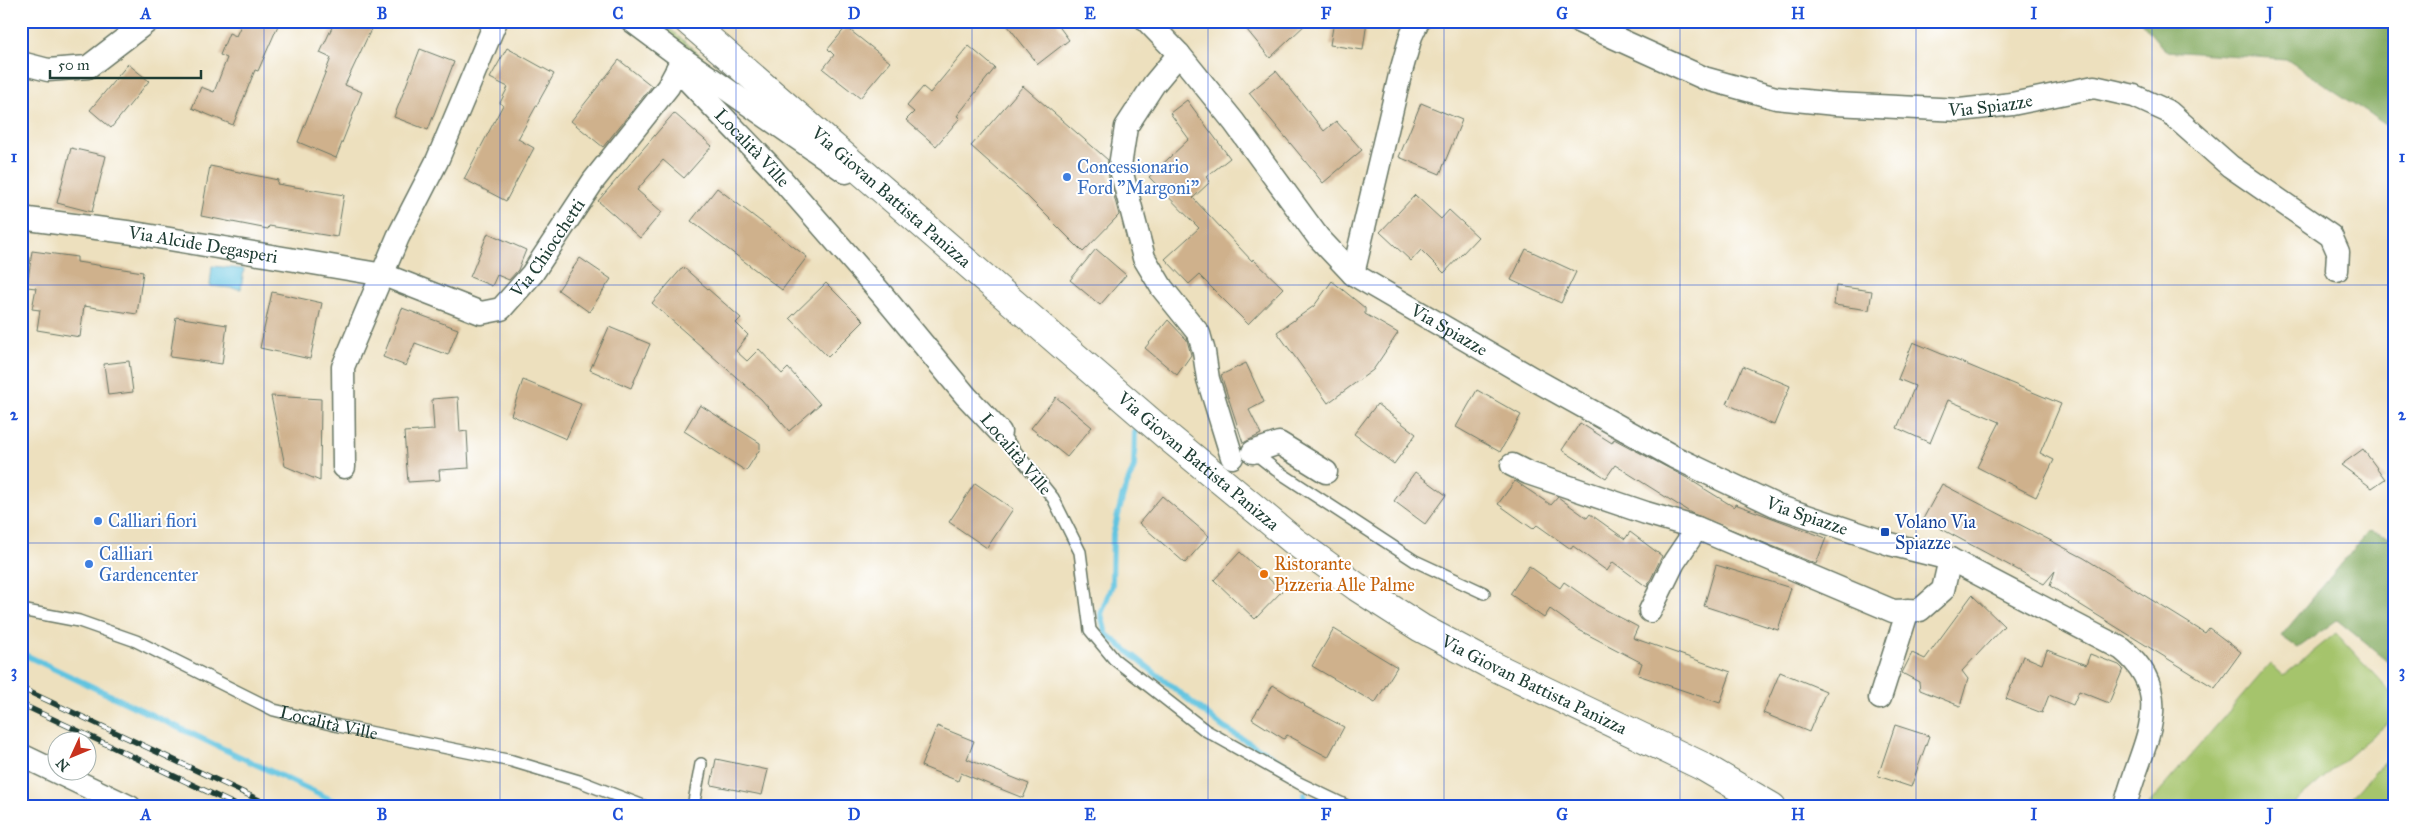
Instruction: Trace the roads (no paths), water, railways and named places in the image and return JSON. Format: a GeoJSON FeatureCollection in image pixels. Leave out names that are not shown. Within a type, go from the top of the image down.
{"type":"FeatureCollection","features":[{"type":"Feature","properties":{"kind":"main road","name":"Via Giovan Battista Panizza"},"geometry":{"type":"LineString","coordinates":[[688,21],[916,220],[1226,461],[1294,541],[1357,586],[1421,628],[1487,664],[1702,766],[1772,807]]}},
{"type":"Feature","properties":{"kind":"street"},"geometry":{"type":"LineString","coordinates":[[21,63],[48,70],[88,67],[148,21]]}},
{"type":"Feature","properties":{"kind":"street"},"geometry":{"type":"LineString","coordinates":[[344,467],[343,367],[384,274],[398,237],[437,161],[496,21]]}},
{"type":"Feature","properties":{"kind":"street"},"geometry":{"type":"LineString","coordinates":[[632,21],[676,72],[916,220]]}},
{"type":"Feature","properties":{"kind":"street","name":"Via Spiazze"},"geometry":{"type":"LineString","coordinates":[[1148,21],[1179,54],[1234,122],[1318,237],[1353,274],[1530,377],[1674,457],[1777,506],[1890,544],[1950,559],[2122,649],[2141,668],[2149,683],[2153,708],[2151,728],[2125,807]]}},
{"type":"Feature","properties":{"kind":"street"},"geometry":{"type":"LineString","coordinates":[[1353,274],[1400,74],[1410,36],[1418,21]]}},
{"type":"Feature","properties":{"kind":"street","name":"Via Spiazze"},"geometry":{"type":"LineString","coordinates":[[1578,21],[1704,78],[1776,98],[1835,104],[1960,110],[2012,104],[2094,87],[2134,96],[2169,112],[2230,166],[2331,236],[2338,252],[2337,270]]}},
{"type":"Feature","properties":{"kind":"street"},"geometry":{"type":"LineString","coordinates":[[1179,54],[1154,84],[1126,127],[1120,166],[1144,258],[1162,288],[1199,334],[1226,461],[1279,443],[1326,472]]}},
{"type":"Feature","properties":{"kind":"street","name":"Via Chiocchetti"},"geometry":{"type":"LineString","coordinates":[[384,274],[481,313],[501,309],[532,274],[594,180],[676,72]]}},
{"type":"Feature","properties":{"kind":"street","name":"Località Ville"},"geometry":{"type":"LineString","coordinates":[[676,72],[770,166],[880,292],[954,382],[1000,432]]}},
{"type":"Feature","properties":{"kind":"street","name":"Via Alcide Degasperi"},"geometry":{"type":"LineString","coordinates":[[21,218],[134,233],[384,274]]}},
{"type":"Feature","properties":{"kind":"street"},"geometry":{"type":"LineString","coordinates":[[1512,465],[1528,473],[1646,514],[1696,528],[1893,611],[1920,610],[1943,590],[1950,559]]}},
{"type":"Feature","properties":{"kind":"street"},"geometry":{"type":"LineString","coordinates":[[1650,612],[1674,562],[1696,528]]}},
{"type":"Feature","properties":{"kind":"street"},"geometry":{"type":"LineString","coordinates":[[1880,698],[1908,610]]}},
{"type":"Feature","properties":{"kind":"street"},"geometry":{"type":"LineString","coordinates":[[21,754],[130,807]]}},
{"type":"Feature","properties":{"kind":"lane","name":"Località Ville"},"geometry":{"type":"LineString","coordinates":[[1000,432],[1053,498],[1080,552],[1090,630],[1114,659],[1205,730],[1300,784],[1349,807]]}},
{"type":"Feature","properties":{"kind":"lane"},"geometry":{"type":"LineString","coordinates":[[1226,461],[1276,470],[1415,561],[1484,593]]}},
{"type":"Feature","properties":{"kind":"lane","name":"Località Ville"},"geometry":{"type":"LineString","coordinates":[[21,610],[79,621],[136,641],[274,710],[339,726],[512,761],[579,781],[646,807]]}},
{"type":"Feature","properties":{"kind":"lane"},"geometry":{"type":"LineString","coordinates":[[693,807],[701,764]]}},
{"type":"Feature","properties":{"kind":"water"},"geometry":{"type":"Polygon","coordinates":[[[212,266],[244,269],[241,289],[210,286],[212,266]]]}},
{"type":"Feature","properties":{"kind":"waterway"},"geometry":{"type":"LineString","coordinates":[[1135,431],[1134,467],[1123,495],[1113,535],[1112,585],[1101,614],[1106,634],[1224,728],[1295,770]]}},
{"type":"Feature","properties":{"kind":"waterway"},"geometry":{"type":"LineString","coordinates":[[21,653],[346,807]]}},
{"type":"Feature","properties":{"kind":"waterway"},"geometry":{"type":"LineString","coordinates":[[1304,794],[1305,807]]}},
{"type":"Feature","properties":{"kind":"railway"},"geometry":{"type":"LineString","coordinates":[[21,688],[274,807]]}},
{"type":"Feature","properties":{"kind":"railway"},"geometry":{"type":"LineString","coordinates":[[21,704],[240,807]]}},
{"type":"Feature","properties":{"kind":"place","name":"Concessionario Ford \"Margoni\""},"geometry":{"type":"Point","coordinates":[1067,177]}},
{"type":"Feature","properties":{"kind":"place","name":"Calliari fiori"},"geometry":{"type":"Point","coordinates":[98,521]}},
{"type":"Feature","properties":{"kind":"place","name":"Volano Via Spiazze"},"geometry":{"type":"Point","coordinates":[1885,532]}},
{"type":"Feature","properties":{"kind":"place","name":"Calliari Gardencenter"},"geometry":{"type":"Point","coordinates":[89,564]}},
{"type":"Feature","properties":{"kind":"place","name":"Ristorante Pizzeria Alle Palme"},"geometry":{"type":"Point","coordinates":[1264,574]}}]}
